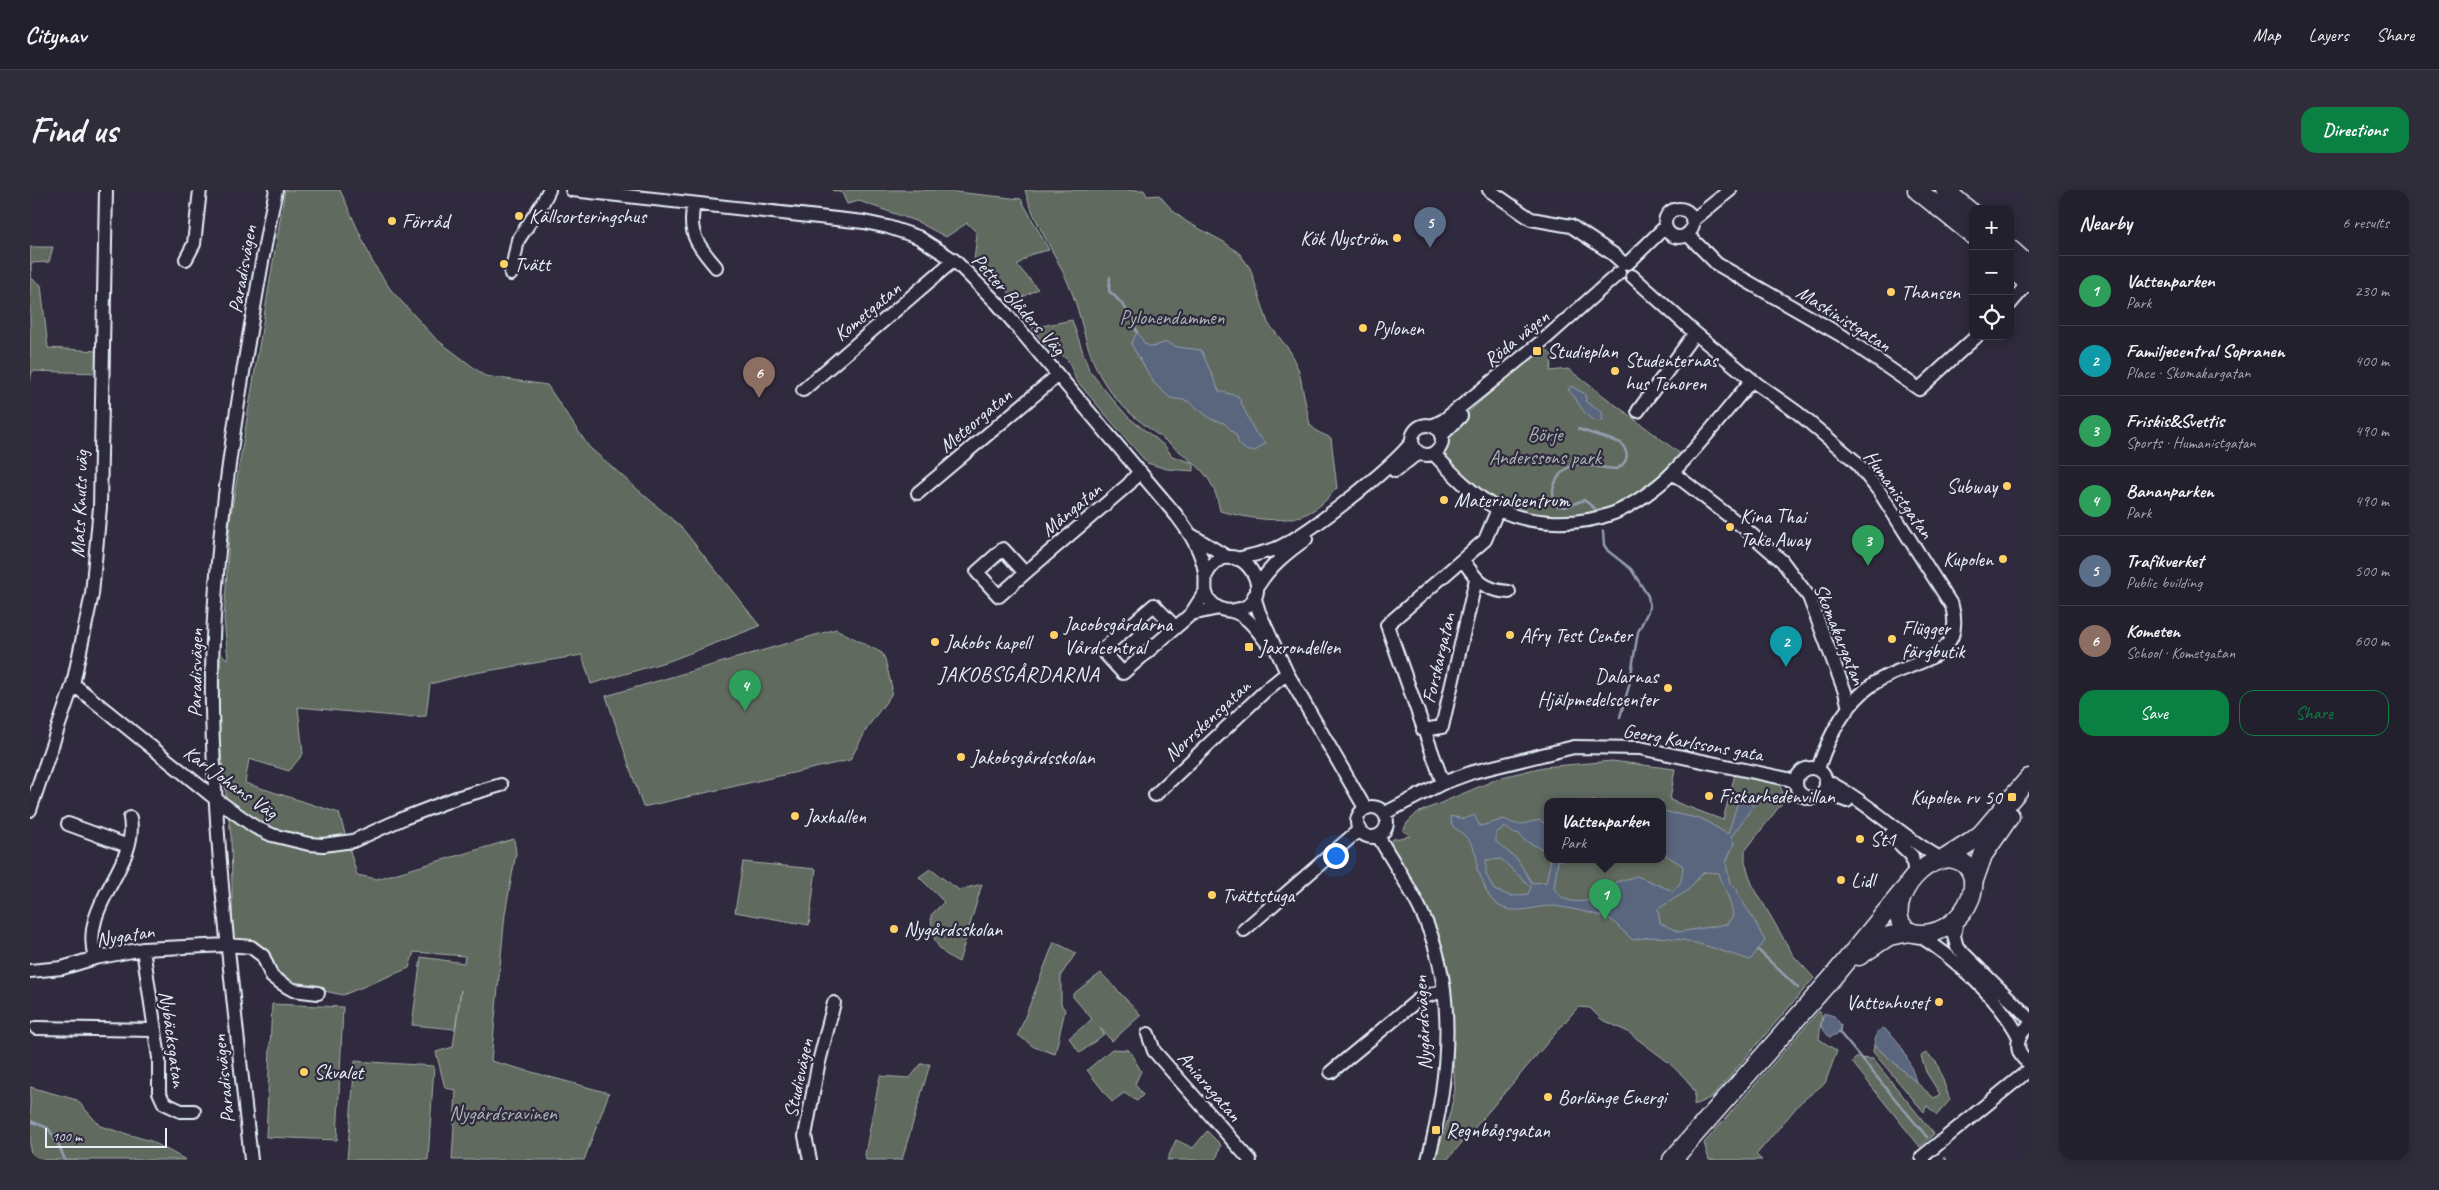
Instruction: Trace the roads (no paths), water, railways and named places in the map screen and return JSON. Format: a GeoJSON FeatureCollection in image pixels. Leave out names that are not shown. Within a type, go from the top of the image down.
{"type":"FeatureCollection","features":[{"type":"Feature","properties":{"kind":"highway"},"geometry":{"type":"LineString","coordinates":[[1918,190],[1969,231]]}},
{"type":"Feature","properties":{"kind":"highway"},"geometry":{"type":"LineString","coordinates":[[1946,190],[1969,210]]}},
{"type":"Feature","properties":{"kind":"highway"},"geometry":{"type":"LineString","coordinates":[[2011,250],[2029,279]]}},
{"type":"Feature","properties":{"kind":"highway"},"geometry":{"type":"LineString","coordinates":[[2014,270],[2029,279]]}},
{"type":"Feature","properties":{"kind":"highway"},"geometry":{"type":"LineString","coordinates":[[1672,1160],[1832,978],[1915,875],[1927,865],[1943,859],[1971,842],[2029,778]]}},
{"type":"Feature","properties":{"kind":"highway"},"geometry":{"type":"LineString","coordinates":[[1832,978],[1880,940],[1889,936],[1913,932],[1939,931],[1957,920],[1970,901],[1973,883],[1981,860],[1992,840],[2029,795]]}},
{"type":"Feature","properties":{"kind":"highway"},"geometry":{"type":"LineString","coordinates":[[1943,859],[1961,862],[1967,868],[1973,883]]}},
{"type":"Feature","properties":{"kind":"highway"},"geometry":{"type":"LineString","coordinates":[[1904,890],[1900,900],[1899,915],[1902,923],[1913,932]]}},
{"type":"Feature","properties":{"kind":"street","name":"Mats Knuts väg"},"geometry":{"type":"LineString","coordinates":[[31,805],[73,684],[86,629],[98,540],[106,190]]}},
{"type":"Feature","properties":{"kind":"street"},"geometry":{"type":"LineString","coordinates":[[186,259],[194,244],[200,190]]}},
{"type":"Feature","properties":{"kind":"street","name":"Paradisvägen"},"geometry":{"type":"LineString","coordinates":[[251,1160],[224,910],[212,710],[215,618],[222,520],[236,409],[276,190]]}},
{"type":"Feature","properties":{"kind":"street"},"geometry":{"type":"LineString","coordinates":[[511,274],[518,240],[549,190]]}},
{"type":"Feature","properties":{"kind":"street","name":"Petter Blåders Väg"},"geometry":{"type":"LineString","coordinates":[[572,190],[864,222],[888,226],[918,237],[954,260],[997,303],[1193,536],[1206,575]]}},
{"type":"Feature","properties":{"kind":"street"},"geometry":{"type":"LineString","coordinates":[[1489,190],[1531,219],[1570,226],[1613,254],[1626,270]]}},
{"type":"Feature","properties":{"kind":"street"},"geometry":{"type":"LineString","coordinates":[[1689,216],[1718,190]]}},
{"type":"Feature","properties":{"kind":"street"},"geometry":{"type":"LineString","coordinates":[[1689,216],[1730,190]]}},
{"type":"Feature","properties":{"kind":"street"},"geometry":{"type":"LineString","coordinates":[[694,204],[690,217],[694,238],[716,268]]}},
{"type":"Feature","properties":{"kind":"street"},"geometry":{"type":"LineString","coordinates":[[1678,209],[1689,216],[1692,228],[1687,234],[1679,237],[1668,231],[1666,219],[1670,212],[1678,209]]}},
{"type":"Feature","properties":{"kind":"street","name":"Röda vägen"},"geometry":{"type":"LineString","coordinates":[[1441,436],[1668,231]]}},
{"type":"Feature","properties":{"kind":"street","name":"Maskinistgatan"},"geometry":{"type":"LineString","coordinates":[[1687,234],[1716,264],[1840,335],[1919,389],[1973,340]]}},
{"type":"Feature","properties":{"kind":"street","name":"Kometgatan"},"geometry":{"type":"LineString","coordinates":[[803,390],[954,260]]}},
{"type":"Feature","properties":{"kind":"street","name":"Humanistgatan"},"geometry":{"type":"LineString","coordinates":[[1626,270],[1695,333],[1752,380],[1798,412],[1856,461],[1879,491],[1952,606],[1956,620],[1954,635],[1940,652],[1928,661],[1904,668],[1873,684],[1849,708]]}},
{"type":"Feature","properties":{"kind":"street"},"geometry":{"type":"LineString","coordinates":[[2014,299],[2029,279]]}},
{"type":"Feature","properties":{"kind":"street"},"geometry":{"type":"LineString","coordinates":[[1638,411],[1695,333]]}},
{"type":"Feature","properties":{"kind":"street","name":"Röda vägen"},"geometry":{"type":"LineString","coordinates":[[1432,426],[1444,420],[1547,340]]}},
{"type":"Feature","properties":{"kind":"street","name":"Meteorgatan"},"geometry":{"type":"LineString","coordinates":[[918,493],[1057,376]]}},
{"type":"Feature","properties":{"kind":"street"},"geometry":{"type":"LineString","coordinates":[[1412,442],[1417,451],[1427,454],[1477,496],[1498,509],[1533,519],[1559,522],[1588,520],[1615,513],[1653,490],[1673,473],[1752,380]]}},
{"type":"Feature","properties":{"kind":"street"},"geometry":{"type":"LineString","coordinates":[[1175,627],[1154,605],[1102,650],[1123,673],[1191,614],[1205,592],[1206,575],[1215,563],[1275,549],[1295,537],[1333,510],[1402,455],[1412,442],[1414,433],[1418,429],[1424,426],[1432,426],[1441,436],[1441,445],[1427,454],[1414,456],[1324,527],[1283,555],[1268,570],[1245,607],[1191,614]]}},
{"type":"Feature","properties":{"kind":"street","name":"Mångatan"},"geometry":{"type":"LineString","coordinates":[[1025,573],[1129,484],[1140,471]]}},
{"type":"Feature","properties":{"kind":"street","name":"Skomakargatan"},"geometry":{"type":"LineString","coordinates":[[1673,473],[1737,522],[1782,561],[1809,597],[1845,692],[1849,708],[1832,732],[1818,770]]}},
{"type":"Feature","properties":{"kind":"street","name":"Forskargatan"},"geometry":{"type":"LineString","coordinates":[[1443,783],[1387,625],[1486,540],[1498,509]]}},
{"type":"Feature","properties":{"kind":"street","name":"Petter Blåders Väg"},"geometry":{"type":"LineString","coordinates":[[1193,536],[1233,558]]}},
{"type":"Feature","properties":{"kind":"street"},"geometry":{"type":"LineString","coordinates":[[1233,558],[1250,566],[1254,572],[1256,592],[1277,654],[1365,808]]}},
{"type":"Feature","properties":{"kind":"street"},"geometry":{"type":"LineString","coordinates":[[1463,560],[1476,579],[1494,591],[1509,592]]}},
{"type":"Feature","properties":{"kind":"street","name":"Forskargatan"},"geometry":{"type":"LineString","coordinates":[[1423,730],[1442,727],[1476,579]]}},
{"type":"Feature","properties":{"kind":"street"},"geometry":{"type":"LineString","coordinates":[[1205,592],[1213,604],[1225,610],[1238,612],[1248,620],[1277,654]]}},
{"type":"Feature","properties":{"kind":"street","name":"Norrskensgatan"},"geometry":{"type":"LineString","coordinates":[[1154,795],[1265,691],[1287,673]]}},
{"type":"Feature","properties":{"kind":"street","name":"Karl Johans Väg"},"geometry":{"type":"LineString","coordinates":[[73,684],[217,800],[255,827],[272,835],[309,844],[323,845],[354,840],[456,798],[501,785]]}},
{"type":"Feature","properties":{"kind":"street","name":"Georg Karlssons gata"},"geometry":{"type":"LineString","coordinates":[[1385,813],[1443,783],[1473,772],[1574,748],[1640,748],[1788,778],[1796,782]]}},
{"type":"Feature","properties":{"kind":"street"},"geometry":{"type":"LineString","coordinates":[[1823,788],[1813,798],[1804,796],[1798,790],[1796,782],[1803,770],[1818,770],[1823,788],[1830,794],[1847,800],[1883,828],[1912,856],[1915,875]]}},
{"type":"Feature","properties":{"kind":"street"},"geometry":{"type":"LineString","coordinates":[[1823,788],[1848,794],[1919,847],[1943,859]]}},
{"type":"Feature","properties":{"kind":"street"},"geometry":{"type":"LineString","coordinates":[[1374,806],[1385,813],[1387,826],[1378,836],[1366,836],[1360,830],[1358,815],[1365,808],[1374,806]]}},
{"type":"Feature","properties":{"kind":"street"},"geometry":{"type":"LineString","coordinates":[[95,958],[92,948],[94,919],[128,846],[132,826],[130,818]]}},
{"type":"Feature","properties":{"kind":"street"},"geometry":{"type":"LineString","coordinates":[[68,824],[128,846]]}},
{"type":"Feature","properties":{"kind":"street"},"geometry":{"type":"LineString","coordinates":[[1244,930],[1360,830]]}},
{"type":"Feature","properties":{"kind":"street","name":"Nygårdsvägen"},"geometry":{"type":"LineString","coordinates":[[1378,836],[1421,910],[1435,950],[1444,990],[1445,1042],[1443,1091],[1428,1160]]}},
{"type":"Feature","properties":{"kind":"street"},"geometry":{"type":"LineString","coordinates":[[1957,920],[1954,936],[1957,947],[2029,1018]]}},
{"type":"Feature","properties":{"kind":"street"},"geometry":{"type":"LineString","coordinates":[[1913,932],[1947,956],[1983,989],[2013,1025],[2019,1038],[2024,1058],[2007,1086]]}},
{"type":"Feature","properties":{"kind":"street","name":"Nygatan"},"geometry":{"type":"LineString","coordinates":[[30,971],[62,968],[95,958],[143,949],[227,944],[251,947],[263,956],[272,977],[293,990],[318,992]]}},
{"type":"Feature","properties":{"kind":"street","name":"Nybäcksgatan"},"geometry":{"type":"LineString","coordinates":[[143,949],[158,1058],[160,1092],[164,1103],[181,1111],[194,1112]]}},
{"type":"Feature","properties":{"kind":"street"},"geometry":{"type":"LineString","coordinates":[[1331,1072],[1419,999],[1444,990]]}},
{"type":"Feature","properties":{"kind":"street","name":"Studievägen"},"geometry":{"type":"LineString","coordinates":[[810,1160],[806,1136],[818,1066],[834,1003]]}},
{"type":"Feature","properties":{"kind":"street"},"geometry":{"type":"LineString","coordinates":[[2019,1038],[2029,1026]]}},
{"type":"Feature","properties":{"kind":"street"},"geometry":{"type":"LineString","coordinates":[[36,1028],[153,1030]]}},
{"type":"Feature","properties":{"kind":"street","name":"Aniaragatan"},"geometry":{"type":"LineString","coordinates":[[1148,1034],[1154,1051],[1250,1160]]}},
{"type":"Feature","properties":{"kind":"street"},"geometry":{"type":"LineString","coordinates":[[1924,1160],[1922,1157],[2029,1070]]}},
{"type":"Feature","properties":{"kind":"water","name":"Pylonendammen"},"geometry":{"type":"Polygon","coordinates":[[[1137,332],[1145,344],[1152,347],[1167,342],[1177,347],[1201,350],[1219,391],[1238,396],[1255,432],[1266,443],[1255,451],[1247,451],[1239,444],[1236,435],[1224,423],[1211,419],[1188,401],[1170,398],[1154,383],[1131,344],[1137,332]]]}},
{"type":"Feature","properties":{"kind":"water"},"geometry":{"type":"Polygon","coordinates":[[[1571,386],[1585,394],[1586,402],[1602,412],[1603,420],[1597,421],[1592,419],[1583,411],[1568,390],[1571,386]]]}},
{"type":"Feature","properties":{"kind":"water"},"geometry":{"type":"Polygon","coordinates":[[[1739,798],[1754,805],[1731,837],[1734,843],[1726,863],[1730,884],[1737,889],[1765,941],[1750,960],[1707,946],[1677,939],[1662,937],[1633,940],[1610,919],[1571,909],[1555,906],[1524,910],[1504,908],[1493,901],[1487,893],[1477,870],[1476,856],[1472,844],[1452,826],[1450,816],[1464,819],[1474,815],[1480,826],[1505,819],[1518,824],[1539,820],[1544,823],[1544,850],[1525,841],[1518,833],[1513,833],[1505,827],[1496,833],[1496,842],[1517,859],[1532,883],[1546,882],[1550,863],[1558,863],[1554,888],[1563,898],[1573,901],[1598,900],[1616,882],[1637,876],[1673,891],[1681,882],[1683,866],[1666,855],[1666,812],[1702,819],[1728,834],[1739,798]],[[1501,859],[1486,860],[1486,874],[1494,890],[1511,896],[1528,894],[1531,887],[1501,859]],[[1704,872],[1687,891],[1658,909],[1660,923],[1679,932],[1727,924],[1733,916],[1719,873],[1704,872]]]}},
{"type":"Feature","properties":{"kind":"water"},"geometry":{"type":"Polygon","coordinates":[[[1824,1013],[1834,1016],[1841,1025],[1840,1033],[1829,1037],[1821,1026],[1824,1013]]]}},
{"type":"Feature","properties":{"kind":"water"},"geometry":{"type":"Polygon","coordinates":[[[1883,1028],[1899,1044],[1908,1060],[1916,1082],[1874,1045],[1877,1032],[1883,1028]]]}},
{"type":"Feature","properties":{"kind":"waterway"},"geometry":{"type":"LineString","coordinates":[[1110,277],[1109,291],[1126,309],[1137,332]]}},
{"type":"Feature","properties":{"kind":"waterway"},"geometry":{"type":"LineString","coordinates":[[1578,429],[1621,443],[1627,454],[1624,464],[1617,469],[1581,464],[1574,465],[1567,468],[1557,479],[1553,493],[1554,500],[1558,506],[1565,507],[1584,500],[1598,511]]}},
{"type":"Feature","properties":{"kind":"waterway"},"geometry":{"type":"LineString","coordinates":[[1603,531],[1604,545],[1608,551],[1631,569],[1648,596],[1650,607],[1638,632],[1629,686],[1620,717]]}},
{"type":"Feature","properties":{"kind":"waterway"},"geometry":{"type":"LineString","coordinates":[[1758,950],[1798,988]]}},
{"type":"Feature","properties":{"kind":"waterway"},"geometry":{"type":"LineString","coordinates":[[1839,1032],[1927,1137]]}},
{"type":"Feature","properties":{"kind":"waterway"},"geometry":{"type":"LineString","coordinates":[[30,1121],[48,1128],[65,1160]]}},
{"type":"Feature","properties":{"kind":"place","name":"Källsorteringshus"},"geometry":{"type":"Point","coordinates":[519,216]}},
{"type":"Feature","properties":{"kind":"place","name":"Förråd"},"geometry":{"type":"Point","coordinates":[392,221]}},
{"type":"Feature","properties":{"kind":"place","name":"Kök Nyström"},"geometry":{"type":"Point","coordinates":[1397,238]}},
{"type":"Feature","properties":{"kind":"place","name":"Trafikverket"},"geometry":{"type":"Point","coordinates":[1430,248]}},
{"type":"Feature","properties":{"kind":"place","name":"Tvätt"},"geometry":{"type":"Point","coordinates":[504,264]}},
{"type":"Feature","properties":{"kind":"place","name":"Thansen"},"geometry":{"type":"Point","coordinates":[1891,292]}},
{"type":"Feature","properties":{"kind":"place","name":"Pylonen"},"geometry":{"type":"Point","coordinates":[1363,328]}},
{"type":"Feature","properties":{"kind":"place","name":"Studieplan"},"geometry":{"type":"Point","coordinates":[1537,351]}},
{"type":"Feature","properties":{"kind":"place","name":"Studenternas hus Tenoren"},"geometry":{"type":"Point","coordinates":[1615,371]}},
{"type":"Feature","properties":{"kind":"place","name":"Kometen"},"geometry":{"type":"Point","coordinates":[759,398]}},
{"type":"Feature","properties":{"kind":"place","name":"Subway"},"geometry":{"type":"Point","coordinates":[2007,486]}},
{"type":"Feature","properties":{"kind":"place","name":"Materialcentrum"},"geometry":{"type":"Point","coordinates":[1444,500]}},
{"type":"Feature","properties":{"kind":"place","name":"Kina Thai Take Away"},"geometry":{"type":"Point","coordinates":[1730,527]}},
{"type":"Feature","properties":{"kind":"place","name":"Kupolen"},"geometry":{"type":"Point","coordinates":[2003,559]}},
{"type":"Feature","properties":{"kind":"place","name":"Friskis&Svettis"},"geometry":{"type":"Point","coordinates":[1868,566]}},
{"type":"Feature","properties":{"kind":"place","name":"Jacobsgårdarna Vårdcentral"},"geometry":{"type":"Point","coordinates":[1054,635]}},
{"type":"Feature","properties":{"kind":"place","name":"Afry Test Center"},"geometry":{"type":"Point","coordinates":[1510,635]}},
{"type":"Feature","properties":{"kind":"place","name":"Flügger färgbutik"},"geometry":{"type":"Point","coordinates":[1892,639]}},
{"type":"Feature","properties":{"kind":"place","name":"Jakobs kapell"},"geometry":{"type":"Point","coordinates":[935,642]}},
{"type":"Feature","properties":{"kind":"place","name":"Jaxrondellen"},"geometry":{"type":"Point","coordinates":[1249,647]}},
{"type":"Feature","properties":{"kind":"place","name":"Familjecentral Sopranen"},"geometry":{"type":"Point","coordinates":[1786,667]}},
{"type":"Feature","properties":{"kind":"place","name":"Dalarnas Hjälpmedelscenter"},"geometry":{"type":"Point","coordinates":[1668,688]}},
{"type":"Feature","properties":{"kind":"place","name":"Bananparken"},"geometry":{"type":"Point","coordinates":[745,711]}},
{"type":"Feature","properties":{"kind":"place","name":"Jakobsgårdsskolan"},"geometry":{"type":"Point","coordinates":[961,757]}},
{"type":"Feature","properties":{"kind":"place","name":"Fiskarhedenvillan"},"geometry":{"type":"Point","coordinates":[1709,796]}},
{"type":"Feature","properties":{"kind":"place","name":"Kupolen rv 50"},"geometry":{"type":"Point","coordinates":[2012,797]}},
{"type":"Feature","properties":{"kind":"place","name":"Jaxhallen"},"geometry":{"type":"Point","coordinates":[795,816]}},
{"type":"Feature","properties":{"kind":"place","name":"St1"},"geometry":{"type":"Point","coordinates":[1860,839]}},
{"type":"Feature","properties":{"kind":"place","name":"Lidl"},"geometry":{"type":"Point","coordinates":[1841,880]}},
{"type":"Feature","properties":{"kind":"place","name":"Tvättstuga"},"geometry":{"type":"Point","coordinates":[1212,895]}},
{"type":"Feature","properties":{"kind":"place","name":"Vattenparken"},"geometry":{"type":"Point","coordinates":[1605,920]}},
{"type":"Feature","properties":{"kind":"place","name":"Nygårdsskolan"},"geometry":{"type":"Point","coordinates":[894,929]}},
{"type":"Feature","properties":{"kind":"place","name":"Vattenhuset"},"geometry":{"type":"Point","coordinates":[1939,1002]}},
{"type":"Feature","properties":{"kind":"place","name":"Skvalet"},"geometry":{"type":"Point","coordinates":[304,1072]}},
{"type":"Feature","properties":{"kind":"place","name":"Borlänge Energi"},"geometry":{"type":"Point","coordinates":[1548,1097]}},
{"type":"Feature","properties":{"kind":"place","name":"Regnbågsgatan"},"geometry":{"type":"Point","coordinates":[1436,1130]}},
{"type":"Feature","properties":{"kind":"district","name":"JAKOBSGÅRDARNA"},"geometry":{"type":"Point","coordinates":[1019,674]}},
{"type":"Feature","properties":{"kind":"park label","name":"Börje Anderssons park"},"geometry":{"type":"Point","coordinates":[1545,446]}},
{"type":"Feature","properties":{"kind":"park label","name":"Nygårdsravinen"},"geometry":{"type":"Point","coordinates":[503,1113]}}]}
